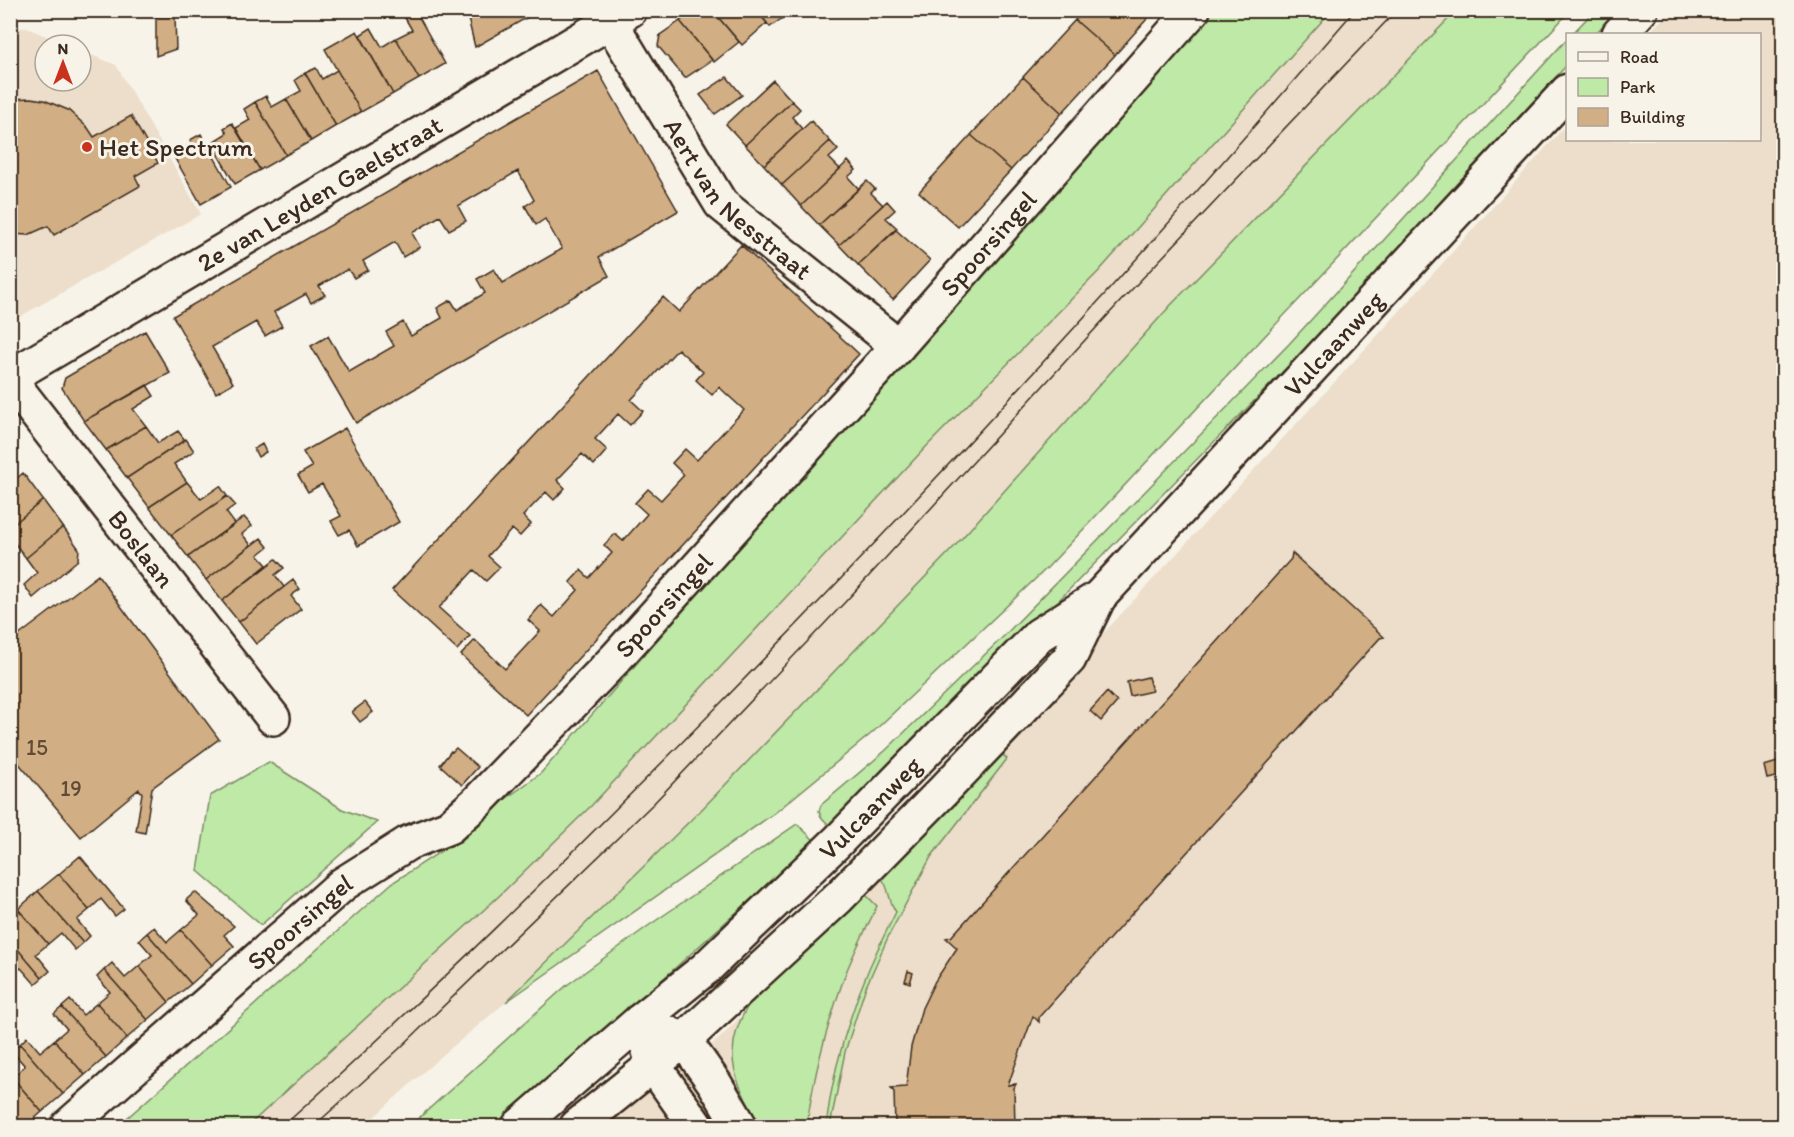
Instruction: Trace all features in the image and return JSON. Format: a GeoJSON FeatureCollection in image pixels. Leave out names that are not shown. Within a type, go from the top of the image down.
{"type":"FeatureCollection","features":[{"type":"Feature","properties":{"kind":"street","name":"Spoorsingel"},"geometry":{"type":"LineString","coordinates":[[68,1126],[343,884],[408,843],[449,827],[477,802],[615,659],[898,346],[1193,10]]}},
{"type":"Feature","properties":{"kind":"street"},"geometry":{"type":"LineString","coordinates":[[1620,33],[1641,10]]}},
{"type":"Feature","properties":{"kind":"street","name":"Aert van Nesstraat"},"geometry":{"type":"LineString","coordinates":[[620,17],[721,204],[898,346]]}},
{"type":"Feature","properties":{"kind":"street","name":"2e van Leyden Gaelstraat"},"geometry":{"type":"LineString","coordinates":[[10,379],[620,17]]}},
{"type":"Feature","properties":{"kind":"street","name":"Vulcaanweg"},"geometry":{"type":"LineString","coordinates":[[519,1126],[640,1021],[706,968],[787,890],[1039,635],[1100,597],[1566,93]]}},
{"type":"Feature","properties":{"kind":"street","name":"Boslaan"},"geometry":{"type":"LineString","coordinates":[[10,379],[273,718]]}},
{"type":"Feature","properties":{"kind":"street","name":"Vulcaanweg"},"geometry":{"type":"LineString","coordinates":[[578,1126],[684,1040],[839,897],[1069,660],[1100,597]]}},
{"type":"Feature","properties":{"kind":"street"},"geometry":{"type":"LineString","coordinates":[[640,1021],[684,1040],[715,1084],[740,1126]]}},
{"type":"Feature","properties":{"kind":"street"},"geometry":{"type":"LineString","coordinates":[[640,1021],[653,1065],[696,1126]]}},
{"type":"Feature","properties":{"kind":"shaded area"},"geometry":{"type":"Polygon","coordinates":[[[1331,11],[1456,11],[1170,306],[954,547],[703,808],[506,1002],[364,1126],[248,1126],[499,896],[592,805],[925,448],[1099,271],[1331,11]]]}},
{"type":"Feature","properties":{"kind":"shaded area"},"geometry":{"type":"Polygon","coordinates":[[[1670,11],[1783,11],[1783,1126],[606,1126],[720,1038],[1054,687],[1389,323],[1566,125],[1566,141],[1761,141],[1761,33],[1649,33],[1670,11]]]}},
{"type":"Feature","properties":{"kind":"shaded area","name":"Het Spectrum"},"geometry":{"type":"Polygon","coordinates":[[[10,28],[27,28],[39,33],[33,33],[33,93],[93,93],[93,56],[116,65],[201,214],[12,321],[10,28]]]}},
{"type":"Feature","properties":{"kind":"green space"},"geometry":{"type":"Polygon","coordinates":[[[1207,11],[1331,11],[1099,271],[925,448],[592,805],[499,896],[248,1126],[118,1126],[392,883],[449,846],[477,820],[541,773],[1207,11]]]}},
{"type":"Feature","properties":{"kind":"green space"},"geometry":{"type":"Polygon","coordinates":[[[1456,11],[1570,11],[1048,567],[872,733],[776,812],[506,1002],[703,808],[954,547],[1170,306],[1456,11]]]}},
{"type":"Feature","properties":{"kind":"green space"},"geometry":{"type":"Polygon","coordinates":[[[1594,11],[1617,11],[1596,33],[1573,33],[1594,11]]]}},
{"type":"Feature","properties":{"kind":"green space"},"geometry":{"type":"Polygon","coordinates":[[[1566,40],[1566,66],[1304,350],[1016,644],[830,826],[821,817],[819,811],[821,805],[885,751],[1004,636],[1289,344],[1566,40]]]}},
{"type":"Feature","properties":{"kind":"green space"},"geometry":{"type":"Polygon","coordinates":[[[1002,754],[1007,759],[931,857],[889,935],[865,989],[845,1052],[830,1126],[826,1126],[836,1071],[851,1016],[883,937],[896,912],[878,873],[963,786],[1002,754]]]}},
{"type":"Feature","properties":{"kind":"green space"},"geometry":{"type":"Polygon","coordinates":[[[269,762],[342,809],[377,822],[261,925],[198,871],[210,796],[269,762]]]}},
{"type":"Feature","properties":{"kind":"green space"},"geometry":{"type":"Polygon","coordinates":[[[797,824],[815,841],[501,1126],[410,1126],[567,985],[648,926],[797,824]]]}},
{"type":"Feature","properties":{"kind":"green space"},"geometry":{"type":"Polygon","coordinates":[[[861,890],[877,906],[855,951],[832,1014],[821,1051],[807,1126],[759,1126],[742,1091],[733,1063],[735,1036],[740,1021],[757,992],[768,980],[861,890]]]}},
{"type":"Feature","properties":{"kind":"building"},"geometry":{"type":"Polygon","coordinates":[[[10,10],[17,10],[17,20],[10,20],[10,10]]]}},
{"type":"Feature","properties":{"kind":"building"},"geometry":{"type":"Polygon","coordinates":[[[415,10],[445,64],[419,79],[396,38],[412,30],[401,11],[415,10]]]}},
{"type":"Feature","properties":{"kind":"building"},"geometry":{"type":"Polygon","coordinates":[[[466,10],[534,10],[527,13],[528,17],[475,47],[466,10]]]}},
{"type":"Feature","properties":{"kind":"building"},"geometry":{"type":"Polygon","coordinates":[[[695,10],[712,10],[739,42],[714,62],[680,21],[695,10]]]}},
{"type":"Feature","properties":{"kind":"building"},"geometry":{"type":"Polygon","coordinates":[[[712,10],[756,10],[767,23],[742,45],[712,10]]]}},
{"type":"Feature","properties":{"kind":"building"},"geometry":{"type":"Polygon","coordinates":[[[756,10],[794,10],[770,27],[756,10]]]}},
{"type":"Feature","properties":{"kind":"building"},"geometry":{"type":"Polygon","coordinates":[[[1084,10],[1155,10],[1115,55],[1075,20],[1084,10]]]}},
{"type":"Feature","properties":{"kind":"building"},"geometry":{"type":"Polygon","coordinates":[[[156,16],[175,16],[176,49],[156,56],[156,16]]]}},
{"type":"Feature","properties":{"kind":"building"},"geometry":{"type":"Polygon","coordinates":[[[1075,20],[1115,55],[1062,113],[1023,77],[1075,20]]]}},
{"type":"Feature","properties":{"kind":"building"},"geometry":{"type":"Polygon","coordinates":[[[680,21],[712,60],[685,78],[658,46],[660,35],[680,21]]]}},
{"type":"Feature","properties":{"kind":"building"},"geometry":{"type":"Polygon","coordinates":[[[371,28],[382,47],[396,38],[419,79],[393,94],[360,35],[371,28]]]}},
{"type":"Feature","properties":{"kind":"building"},"geometry":{"type":"Polygon","coordinates":[[[357,31],[393,94],[361,112],[325,49],[357,31]]]}},
{"type":"Feature","properties":{"kind":"building"},"geometry":{"type":"Polygon","coordinates":[[[316,68],[322,79],[337,70],[361,112],[336,126],[305,73],[316,68]]]}},
{"type":"Feature","properties":{"kind":"building"},"geometry":{"type":"Polygon","coordinates":[[[598,71],[678,211],[599,257],[609,276],[356,423],[311,346],[328,336],[349,372],[394,346],[386,332],[403,322],[411,336],[442,318],[437,308],[451,300],[457,310],[485,293],[477,279],[494,269],[503,283],[562,249],[545,219],[536,225],[525,206],[534,200],[518,171],[458,206],[466,221],[449,230],[440,216],[412,233],[420,247],[403,257],[395,242],[363,261],[368,270],[354,278],[348,269],[319,286],[325,295],[311,303],[306,294],[274,312],[282,326],[265,336],[256,322],[212,347],[233,383],[216,393],[173,316],[598,71]]]}},
{"type":"Feature","properties":{"kind":"building"},"geometry":{"type":"Polygon","coordinates":[[[305,73],[336,126],[311,141],[286,99],[301,91],[295,80],[305,73]]]}},
{"type":"Feature","properties":{"kind":"building"},"geometry":{"type":"Polygon","coordinates":[[[727,77],[742,95],[715,114],[700,95],[727,77]]]}},
{"type":"Feature","properties":{"kind":"building"},"geometry":{"type":"Polygon","coordinates":[[[1023,77],[1062,113],[1011,170],[971,135],[1023,77]]]}},
{"type":"Feature","properties":{"kind":"building"},"geometry":{"type":"Polygon","coordinates":[[[773,80],[792,101],[745,145],[726,124],[773,80]]]}},
{"type":"Feature","properties":{"kind":"building"},"geometry":{"type":"Polygon","coordinates":[[[266,96],[272,107],[286,99],[311,141],[286,155],[255,102],[266,96]]]}},
{"type":"Feature","properties":{"kind":"building"},"geometry":{"type":"Polygon","coordinates":[[[10,99],[44,100],[68,110],[88,128],[94,137],[131,116],[158,163],[135,176],[140,186],[54,235],[48,226],[28,235],[10,234],[10,99]]]}},
{"type":"Feature","properties":{"kind":"building"},"geometry":{"type":"Polygon","coordinates":[[[792,101],[800,109],[792,117],[802,129],[764,165],[745,145],[792,101]]]}},
{"type":"Feature","properties":{"kind":"building"},"geometry":{"type":"Polygon","coordinates":[[[255,102],[286,155],[260,170],[236,128],[250,120],[244,109],[255,102]]]}},
{"type":"Feature","properties":{"kind":"building"},"geometry":{"type":"Polygon","coordinates":[[[811,121],[830,141],[782,185],[764,165],[811,121]]]}},
{"type":"Feature","properties":{"kind":"building"},"geometry":{"type":"Polygon","coordinates":[[[232,123],[260,170],[235,184],[211,143],[227,133],[224,128],[232,123]]]}},
{"type":"Feature","properties":{"kind":"building"},"geometry":{"type":"Polygon","coordinates":[[[201,134],[231,187],[201,204],[173,155],[192,144],[190,140],[201,134]]]}},
{"type":"Feature","properties":{"kind":"building"},"geometry":{"type":"Polygon","coordinates":[[[971,135],[1011,170],[958,227],[919,192],[971,135]]]}},
{"type":"Feature","properties":{"kind":"building"},"geometry":{"type":"Polygon","coordinates":[[[830,141],[838,150],[829,158],[840,169],[801,206],[782,185],[830,141]]]}},
{"type":"Feature","properties":{"kind":"building"},"geometry":{"type":"Polygon","coordinates":[[[848,161],[856,170],[848,177],[859,189],[819,225],[801,206],[848,161]]]}},
{"type":"Feature","properties":{"kind":"building"},"geometry":{"type":"Polygon","coordinates":[[[867,181],[875,189],[871,193],[883,205],[839,245],[819,225],[867,181]]]}},
{"type":"Feature","properties":{"kind":"building"},"geometry":{"type":"Polygon","coordinates":[[[887,201],[895,210],[886,218],[897,228],[858,265],[839,245],[887,201]]]}},
{"type":"Feature","properties":{"kind":"building"},"geometry":{"type":"Polygon","coordinates":[[[896,230],[930,260],[893,300],[858,265],[896,230]]]}},
{"type":"Feature","properties":{"kind":"building"},"geometry":{"type":"Polygon","coordinates":[[[741,245],[859,354],[526,715],[461,655],[475,640],[505,669],[540,631],[528,620],[541,605],[554,617],[578,590],[570,582],[581,570],[589,578],[612,553],[604,545],[615,534],[623,541],[647,514],[635,503],[648,489],[661,500],[684,475],[672,463],[685,449],[697,460],[744,410],[719,387],[712,395],[696,380],[703,372],[678,349],[631,400],[643,411],[630,425],[618,414],[595,439],[607,450],[594,465],[582,454],[557,480],[565,488],[554,500],[546,492],[523,516],[531,524],[520,536],[512,529],[488,556],[500,567],[486,581],[474,570],[439,608],[470,636],[457,650],[392,590],[663,297],[679,312],[741,245]]]}},
{"type":"Feature","properties":{"kind":"building"},"geometry":{"type":"Polygon","coordinates":[[[145,331],[170,373],[84,421],[62,388],[65,378],[145,331]]]}},
{"type":"Feature","properties":{"kind":"building"},"geometry":{"type":"Polygon","coordinates":[[[147,385],[154,396],[133,409],[146,426],[106,450],[84,421],[147,385]]]}},
{"type":"Feature","properties":{"kind":"building"},"geometry":{"type":"Polygon","coordinates":[[[146,426],[158,443],[178,431],[185,440],[127,478],[106,450],[146,426]]]}},
{"type":"Feature","properties":{"kind":"building"},"geometry":{"type":"Polygon","coordinates":[[[345,428],[399,522],[358,546],[349,530],[339,535],[331,521],[341,516],[322,484],[308,492],[298,475],[312,467],[303,452],[345,428]]]}},
{"type":"Feature","properties":{"kind":"building"},"geometry":{"type":"Polygon","coordinates":[[[186,439],[194,451],[174,464],[187,482],[149,507],[127,478],[186,439]]]}},
{"type":"Feature","properties":{"kind":"building"},"geometry":{"type":"Polygon","coordinates":[[[262,444],[266,452],[258,457],[254,449],[262,444]]]}},
{"type":"Feature","properties":{"kind":"building"},"geometry":{"type":"Polygon","coordinates":[[[23,473],[43,500],[10,527],[10,484],[23,473]]]}},
{"type":"Feature","properties":{"kind":"building"},"geometry":{"type":"Polygon","coordinates":[[[187,482],[201,499],[220,486],[227,496],[171,535],[149,507],[187,482]]]}},
{"type":"Feature","properties":{"kind":"building"},"geometry":{"type":"Polygon","coordinates":[[[227,496],[235,505],[226,512],[235,524],[188,557],[171,535],[227,496]]]}},
{"type":"Feature","properties":{"kind":"building"},"geometry":{"type":"Polygon","coordinates":[[[43,500],[63,527],[26,558],[12,540],[10,541],[10,527],[43,500]]]}},
{"type":"Feature","properties":{"kind":"building"},"geometry":{"type":"Polygon","coordinates":[[[244,517],[252,526],[242,534],[251,545],[206,580],[188,557],[244,517]]]}},
{"type":"Feature","properties":{"kind":"building"},"geometry":{"type":"Polygon","coordinates":[[[63,527],[79,549],[78,560],[33,598],[24,585],[37,573],[26,558],[63,527]]]}},
{"type":"Feature","properties":{"kind":"building"},"geometry":{"type":"Polygon","coordinates":[[[261,538],[268,547],[258,555],[267,565],[222,601],[206,580],[261,538]]]}},
{"type":"Feature","properties":{"kind":"building"},"geometry":{"type":"Polygon","coordinates":[[[1292,553],[1384,637],[1380,638],[1039,1017],[1039,1022],[1033,1016],[1008,1085],[1016,1084],[1014,1088],[1015,1126],[895,1126],[894,1092],[891,1088],[906,1087],[911,1047],[922,1008],[935,981],[957,948],[946,938],[951,937],[1291,559],[1292,553]]]}},
{"type":"Feature","properties":{"kind":"building"},"geometry":{"type":"Polygon","coordinates":[[[276,559],[284,568],[275,575],[284,587],[239,622],[222,601],[276,559]]]}},
{"type":"Feature","properties":{"kind":"building"},"geometry":{"type":"Polygon","coordinates":[[[98,575],[219,739],[152,788],[145,833],[136,831],[142,793],[139,789],[81,837],[10,753],[10,642],[98,575]]]}},
{"type":"Feature","properties":{"kind":"building"},"geometry":{"type":"Polygon","coordinates":[[[293,580],[300,589],[291,596],[301,609],[256,644],[239,622],[293,580]]]}},
{"type":"Feature","properties":{"kind":"building"},"geometry":{"type":"Polygon","coordinates":[[[1148,677],[1152,691],[1130,696],[1127,682],[1148,677]]]}},
{"type":"Feature","properties":{"kind":"building"},"geometry":{"type":"Polygon","coordinates":[[[1107,692],[1117,702],[1101,721],[1090,711],[1107,692]]]}},
{"type":"Feature","properties":{"kind":"building"},"geometry":{"type":"Polygon","coordinates":[[[365,702],[373,712],[360,722],[352,712],[365,702]]]}},
{"type":"Feature","properties":{"kind":"building"},"geometry":{"type":"Polygon","coordinates":[[[456,748],[478,767],[462,785],[440,765],[456,748]]]}},
{"type":"Feature","properties":{"kind":"building"},"geometry":{"type":"Polygon","coordinates":[[[1784,760],[1784,775],[1767,779],[1764,766],[1784,760]]]}},
{"type":"Feature","properties":{"kind":"building"},"geometry":{"type":"Polygon","coordinates":[[[80,856],[124,909],[115,916],[101,899],[89,910],[59,874],[80,856]]]}},
{"type":"Feature","properties":{"kind":"building"},"geometry":{"type":"Polygon","coordinates":[[[59,874],[89,910],[77,920],[90,936],[83,943],[38,891],[59,874]]]}},
{"type":"Feature","properties":{"kind":"building"},"geometry":{"type":"Polygon","coordinates":[[[38,891],[83,943],[75,950],[61,933],[48,944],[18,909],[38,891]]]}},
{"type":"Feature","properties":{"kind":"building"},"geometry":{"type":"Polygon","coordinates":[[[195,892],[234,926],[224,935],[234,946],[212,965],[181,930],[199,915],[186,900],[195,892]]]}},
{"type":"Feature","properties":{"kind":"building"},"geometry":{"type":"Polygon","coordinates":[[[18,909],[48,944],[36,954],[50,971],[42,978],[10,940],[10,915],[18,909]]]}},
{"type":"Feature","properties":{"kind":"building"},"geometry":{"type":"Polygon","coordinates":[[[154,927],[167,942],[181,930],[212,965],[191,984],[147,933],[154,927]]]}},
{"type":"Feature","properties":{"kind":"building"},"geometry":{"type":"Polygon","coordinates":[[[147,933],[191,984],[169,1002],[139,966],[152,955],[139,940],[147,933]]]}},
{"type":"Feature","properties":{"kind":"building"},"geometry":{"type":"Polygon","coordinates":[[[10,940],[42,978],[35,984],[21,968],[10,976],[10,940]]]}},
{"type":"Feature","properties":{"kind":"building"},"geometry":{"type":"Polygon","coordinates":[[[112,963],[125,978],[139,966],[169,1002],[148,1020],[104,970],[112,963]]]}},
{"type":"Feature","properties":{"kind":"building"},"geometry":{"type":"Polygon","coordinates":[[[104,970],[148,1020],[127,1038],[97,1003],[110,992],[97,977],[104,970]]]}},
{"type":"Feature","properties":{"kind":"building"},"geometry":{"type":"Polygon","coordinates":[[[908,971],[913,973],[910,983],[905,981],[908,971]]]}},
{"type":"Feature","properties":{"kind":"building"},"geometry":{"type":"Polygon","coordinates":[[[70,1000],[83,1015],[97,1003],[127,1038],[106,1057],[62,1007],[70,1000]]]}},
{"type":"Feature","properties":{"kind":"building"},"geometry":{"type":"Polygon","coordinates":[[[62,1007],[106,1057],[85,1075],[54,1040],[67,1029],[54,1014],[62,1007]]]}},
{"type":"Feature","properties":{"kind":"building"},"geometry":{"type":"Polygon","coordinates":[[[27,1037],[40,1052],[54,1040],[85,1075],[63,1094],[20,1044],[27,1037]]]}},
{"type":"Feature","properties":{"kind":"building"},"geometry":{"type":"Polygon","coordinates":[[[20,1044],[63,1094],[42,1112],[12,1077],[25,1066],[12,1051],[20,1044]]]}},
{"type":"Feature","properties":{"kind":"building"},"geometry":{"type":"Polygon","coordinates":[[[12,1077],[42,1112],[26,1126],[18,1126],[10,1118],[12,1077]]]}},
{"type":"Feature","properties":{"kind":"tram line"},"geometry":{"type":"LineString","coordinates":[[283,1126],[392,1026],[552,873],[792,630],[1118,280],[1355,10]]}},
{"type":"Feature","properties":{"kind":"tram line"},"geometry":{"type":"LineString","coordinates":[[314,1126],[399,1049],[654,803],[847,600],[1118,304],[1397,10]]}},
{"type":"Feature","properties":{"kind":"place","name":"Het Spectrum"},"geometry":{"type":"Point","coordinates":[87,147]}}]}
